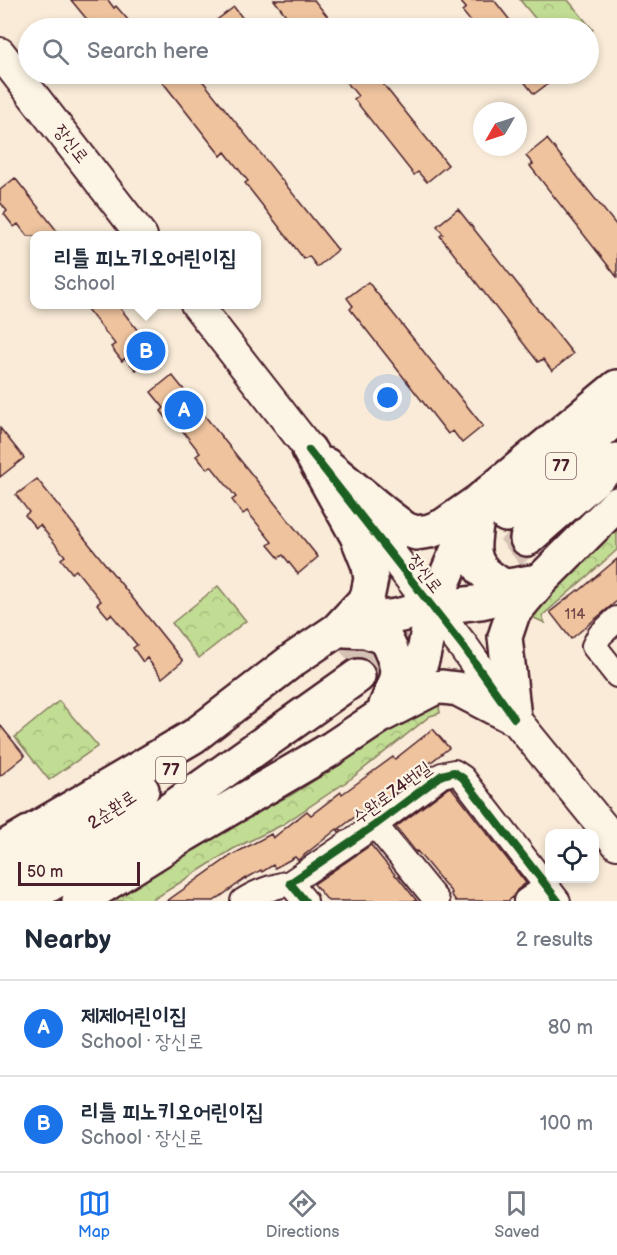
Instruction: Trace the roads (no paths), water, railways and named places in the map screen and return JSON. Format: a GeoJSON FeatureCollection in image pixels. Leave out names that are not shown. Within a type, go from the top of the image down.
{"type":"FeatureCollection","features":[{"type":"Feature","properties":{"kind":"highway"},"geometry":{"type":"LineString","coordinates":[[382,715],[413,681],[424,653],[433,608],[451,565],[493,508],[617,387]]}},
{"type":"Feature","properties":{"kind":"highway","name":"77"},"geometry":{"type":"LineString","coordinates":[[493,508],[617,417]]}},
{"type":"Feature","properties":{"kind":"highway"},"geometry":{"type":"LineString","coordinates":[[309,450],[383,512],[405,529],[416,533],[430,531],[493,508]]}},
{"type":"Feature","properties":{"kind":"highway"},"geometry":{"type":"LineString","coordinates":[[309,450],[357,536],[369,566],[371,579],[367,598],[345,653]]}},
{"type":"Feature","properties":{"kind":"highway","name":"77"},"geometry":{"type":"LineString","coordinates":[[527,539],[617,460]]}},
{"type":"Feature","properties":{"kind":"highway"},"geometry":{"type":"LineString","coordinates":[[514,718],[505,637],[513,613],[541,580],[617,504]]}},
{"type":"Feature","properties":{"kind":"highway"},"geometry":{"type":"LineString","coordinates":[[493,508],[474,549],[476,561],[483,571],[502,585],[518,585],[541,580]]}},
{"type":"Feature","properties":{"kind":"highway"},"geometry":{"type":"LineString","coordinates":[[345,653],[359,621],[481,602],[507,596],[541,580]]}},
{"type":"Feature","properties":{"kind":"highway"},"geometry":{"type":"LineString","coordinates":[[345,653],[352,629],[385,638],[396,659],[397,675],[382,715]]}},
{"type":"Feature","properties":{"kind":"highway"},"geometry":{"type":"LineString","coordinates":[[0,850],[194,736],[294,660],[345,653]]}},
{"type":"Feature","properties":{"kind":"highway","name":"2순환로"},"geometry":{"type":"LineString","coordinates":[[0,885],[345,653]]}},
{"type":"Feature","properties":{"kind":"highway","name":"2순환로"},"geometry":{"type":"LineString","coordinates":[[22,901],[140,831],[345,653]]}},
{"type":"Feature","properties":{"kind":"highway"},"geometry":{"type":"LineString","coordinates":[[79,901],[186,834],[331,749],[382,715],[434,688],[458,689],[514,718]]}},
{"type":"Feature","properties":{"kind":"main road","name":"장신로"},"geometry":{"type":"LineString","coordinates":[[0,53],[18,76]]}},
{"type":"Feature","properties":{"kind":"main road","name":"장신로"},"geometry":{"type":"LineString","coordinates":[[24,84],[138,231]]}},
{"type":"Feature","properties":{"kind":"main road","name":"장신로"},"geometry":{"type":"LineString","coordinates":[[200,309],[463,646],[514,718],[617,844]]}},
{"type":"Feature","properties":{"kind":"street"},"geometry":{"type":"LineString","coordinates":[[617,619],[600,635],[594,645],[617,675]]}},
{"type":"Feature","properties":{"kind":"street","name":"수완로74번길"},"geometry":{"type":"LineString","coordinates":[[243,901],[269,887],[297,892],[375,825],[441,775],[454,772],[463,778],[552,894],[526,901]]}},
{"type":"Feature","properties":{"kind":"street","name":"수완로74번길"},"geometry":{"type":"LineString","coordinates":[[375,825],[437,901]]}},
{"type":"Feature","properties":{"kind":"tunnel"},"geometry":{"type":"LineString","coordinates":[[358,676],[527,539]]}},
{"type":"Feature","properties":{"kind":"tunnel"},"geometry":{"type":"LineString","coordinates":[[341,652],[382,618]]}},
{"type":"Feature","properties":{"kind":"place","name":"리틀 피노키오어린이집"},"geometry":{"type":"Point","coordinates":[146,351]}},
{"type":"Feature","properties":{"kind":"place","name":"제제어린이집"},"geometry":{"type":"Point","coordinates":[184,410]}}]}
